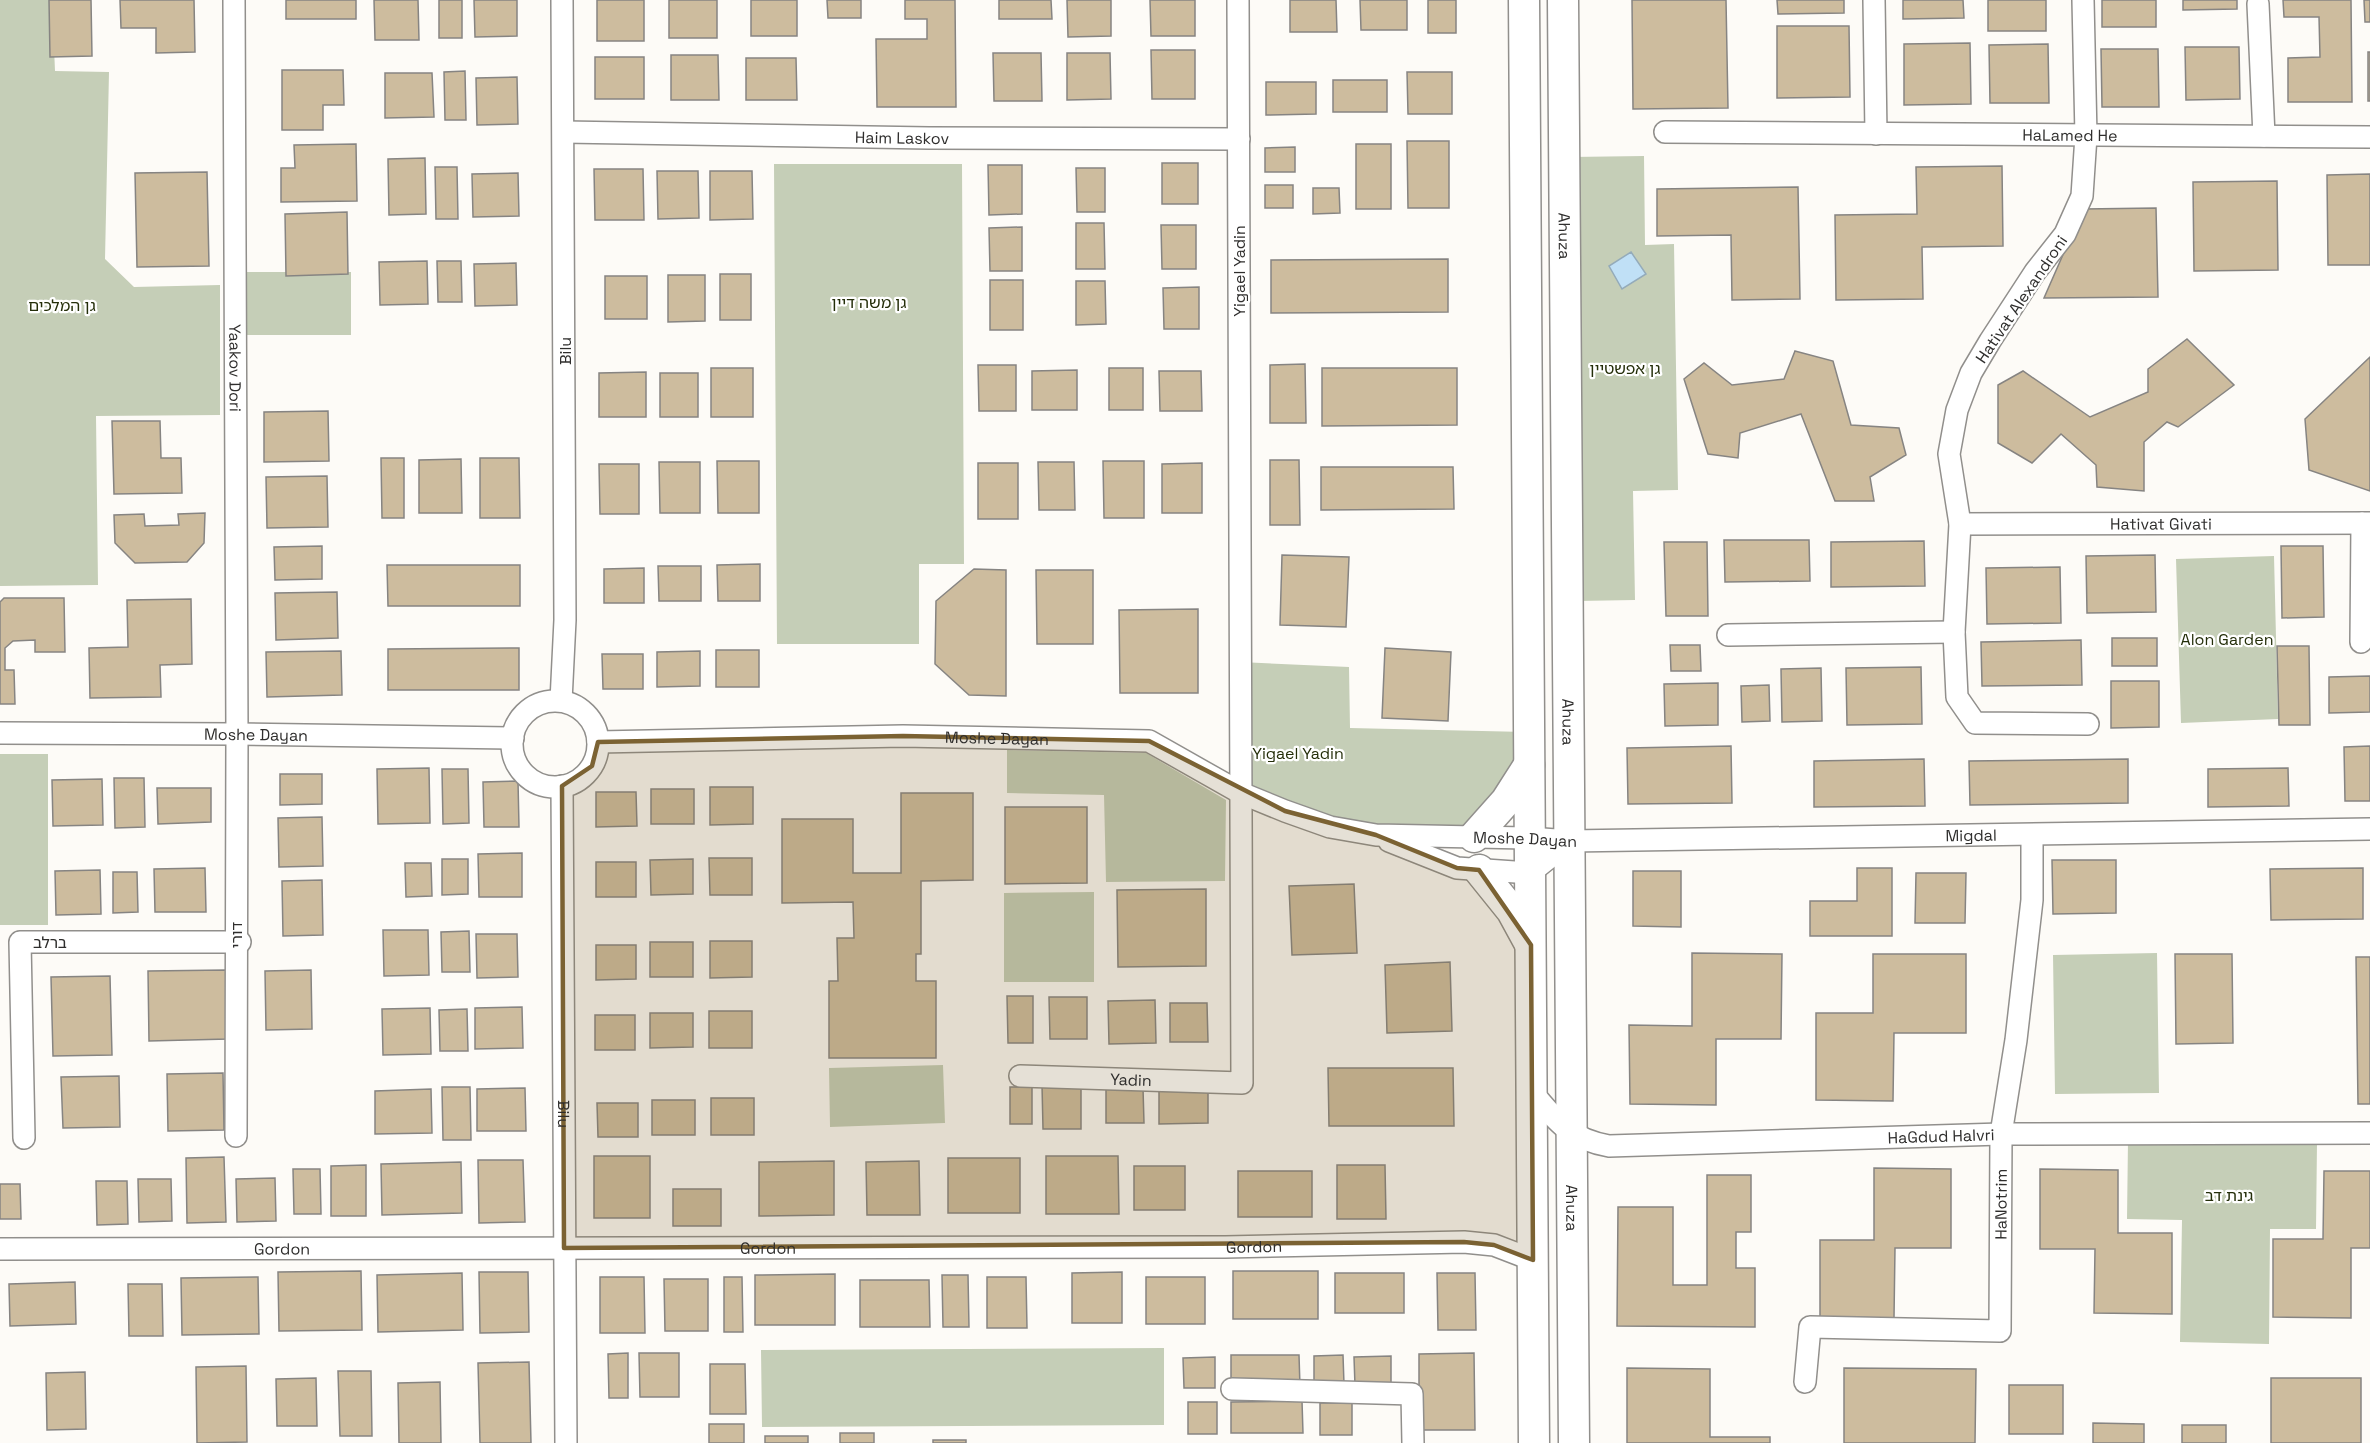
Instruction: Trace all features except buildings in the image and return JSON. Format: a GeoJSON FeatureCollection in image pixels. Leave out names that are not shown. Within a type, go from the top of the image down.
{"type":"FeatureCollection","features":[{"type":"Feature","properties":{"kind":"main road","name":"Ahuza"},"geometry":{"type":"LineString","coordinates":[[1563,0],[1574,1443]]}},
{"type":"Feature","properties":{"kind":"main road"},"geometry":{"type":"LineString","coordinates":[[1523,3],[1534,1443]]}},
{"type":"Feature","properties":{"kind":"main road"},"geometry":{"type":"LineString","coordinates":[[1474,837],[1506,801],[1529,765]]}},
{"type":"Feature","properties":{"kind":"main road"},"geometry":{"type":"LineString","coordinates":[[1479,870],[1512,911],[1531,945]]}},
{"type":"Feature","properties":{"kind":"street","name":"Yaakov Dori"},"geometry":{"type":"LineString","coordinates":[[234,0],[237,734]]}},
{"type":"Feature","properties":{"kind":"street","name":"Bilu"},"geometry":{"type":"LineString","coordinates":[[561,701],[565,620],[562,0]]}},
{"type":"Feature","properties":{"kind":"street","name":"Yigael Yadin"},"geometry":{"type":"LineString","coordinates":[[1238,0],[1242,1083]]}},
{"type":"Feature","properties":{"kind":"street"},"geometry":{"type":"LineString","coordinates":[[1874,0],[1876,134]]}},
{"type":"Feature","properties":{"kind":"street","name":"Hativat Alexandroni"},"geometry":{"type":"LineString","coordinates":[[2083,0],[2086,136],[2082,196],[2065,234],[2035,272],[1971,373],[1957,410],[1949,454],[1960,524],[1954,632],[1957,697],[1975,723],[2088,724]]}},
{"type":"Feature","properties":{"kind":"street"},"geometry":{"type":"LineString","coordinates":[[2258,4],[2264,136]]}},
{"type":"Feature","properties":{"kind":"street","name":"Haim Laskov"},"geometry":{"type":"LineString","coordinates":[[564,132],[929,138],[1239,139]]}},
{"type":"Feature","properties":{"kind":"street","name":"HaLamed He"},"geometry":{"type":"LineString","coordinates":[[1665,132],[2370,137]]}},
{"type":"Feature","properties":{"kind":"street","name":"Hativat Givati"},"geometry":{"type":"LineString","coordinates":[[1960,524],[2366,523],[2361,642]]}},
{"type":"Feature","properties":{"kind":"street"},"geometry":{"type":"LineString","coordinates":[[1728,635],[1954,632]]}},
{"type":"Feature","properties":{"kind":"street"},"geometry":{"type":"LineString","coordinates":[[561,701],[575,706],[586,715],[594,727],[598,742],[592,766],[579,779],[562,786],[549,786],[536,782],[517,764],[513,751],[513,738],[516,725],[524,714],[535,706],[561,701]]}},
{"type":"Feature","properties":{"kind":"street","name":"Moshe Dayan"},"geometry":{"type":"LineString","coordinates":[[0,733],[513,738]]}},
{"type":"Feature","properties":{"kind":"street","name":"דורי"},"geometry":{"type":"LineString","coordinates":[[236,1136],[237,734]]}},
{"type":"Feature","properties":{"kind":"street","name":"Moshe Dayan"},"geometry":{"type":"LineString","coordinates":[[598,742],[903,736],[1149,741],[1241,793],[1330,827],[1376,835],[1570,841]]}},
{"type":"Feature","properties":{"kind":"street","name":"Bilu"},"geometry":{"type":"LineString","coordinates":[[562,786],[566,1443]]}},
{"type":"Feature","properties":{"kind":"street","name":"Migdal"},"geometry":{"type":"LineString","coordinates":[[1570,841],[2370,830]]}},
{"type":"Feature","properties":{"kind":"street","name":"HaNotrim"},"geometry":{"type":"LineString","coordinates":[[1805,1382],[1810,1327],[2000,1331],[2001,1134],[2016,1040],[2032,900],[2032,834]]}},
{"type":"Feature","properties":{"kind":"street","name":"Moshe Dayan"},"geometry":{"type":"LineString","coordinates":[[1376,835],[1456,868],[1530,873],[1570,841]]}},
{"type":"Feature","properties":{"kind":"street","name":"ברלב"},"geometry":{"type":"LineString","coordinates":[[24,1138],[20,942],[238,942]]}},
{"type":"Feature","properties":{"kind":"street","name":"Yadin"},"geometry":{"type":"LineString","coordinates":[[1020,1076],[1242,1083]]}},
{"type":"Feature","properties":{"kind":"street","name":"HaGdud HaIvri"},"geometry":{"type":"LineString","coordinates":[[1532,1092],[1550,1114],[1572,1134],[1590,1143],[1609,1146],[2001,1134],[2370,1133]]}},
{"type":"Feature","properties":{"kind":"street","name":"Gordon"},"geometry":{"type":"LineString","coordinates":[[0,1250],[1225,1247],[1464,1242],[1494,1245],[1533,1260]]}},
{"type":"Feature","properties":{"kind":"street"},"geometry":{"type":"LineString","coordinates":[[1232,1389],[1412,1394],[1413,1443]]}},
{"type":"Feature","properties":{"kind":"highlighted area"},"geometry":{"type":"Polygon","coordinates":[[[903,736],[1149,741],[1285,811],[1376,835],[1457,868],[1479,870],[1531,945],[1533,1260],[1494,1245],[1464,1242],[564,1248],[562,786],[592,766],[598,742],[903,736]]]}},
{"type":"Feature","properties":{"kind":"green space","name":"גן המלכים"},"geometry":{"type":"Polygon","coordinates":[[[0,0],[52,0],[55,71],[109,72],[105,259],[134,287],[220,285],[220,415],[96,416],[98,585],[0,586],[0,0]]]}},
{"type":"Feature","properties":{"kind":"green space","name":"גן אפשטיין"},"geometry":{"type":"Polygon","coordinates":[[[1644,156],[1645,245],[1674,244],[1678,490],[1633,491],[1635,600],[1577,601],[1571,157],[1644,156]]]}},
{"type":"Feature","properties":{"kind":"green space","name":"גן משה דיין"},"geometry":{"type":"Polygon","coordinates":[[[774,164],[962,164],[964,564],[919,564],[919,644],[777,644],[774,164]]]}},
{"type":"Feature","properties":{"kind":"green space"},"geometry":{"type":"Polygon","coordinates":[[[247,272],[351,272],[351,335],[247,335],[247,272]]]}},
{"type":"Feature","properties":{"kind":"green space","name":"Alon Garden"},"geometry":{"type":"Polygon","coordinates":[[[2274,556],[2278,719],[2181,723],[2176,559],[2274,556]]]}},
{"type":"Feature","properties":{"kind":"green space","name":"Yigael Yadin"},"geometry":{"type":"Polygon","coordinates":[[[1240,662],[1349,667],[1350,728],[1529,732],[1529,765],[1474,837],[1360,832],[1241,793],[1240,662]]]}},
{"type":"Feature","properties":{"kind":"green space"},"geometry":{"type":"Polygon","coordinates":[[[1007,750],[1146,753],[1226,800],[1225,881],[1106,882],[1104,795],[1007,793],[1007,750]]]}},
{"type":"Feature","properties":{"kind":"green space"},"geometry":{"type":"Polygon","coordinates":[[[0,754],[48,754],[48,925],[0,925],[0,754]]]}},
{"type":"Feature","properties":{"kind":"green space"},"geometry":{"type":"Polygon","coordinates":[[[1094,892],[1094,982],[1004,982],[1004,893],[1094,892]]]}},
{"type":"Feature","properties":{"kind":"green space"},"geometry":{"type":"Polygon","coordinates":[[[2157,953],[2159,1093],[2055,1094],[2053,955],[2157,953]]]}},
{"type":"Feature","properties":{"kind":"green space"},"geometry":{"type":"Polygon","coordinates":[[[943,1065],[945,1123],[830,1127],[829,1068],[943,1065]]]}},
{"type":"Feature","properties":{"kind":"green space","name":"גינת דב"},"geometry":{"type":"Polygon","coordinates":[[[2128,1140],[2317,1143],[2316,1229],[2270,1229],[2269,1344],[2180,1342],[2182,1220],[2127,1219],[2128,1140]]]}},
{"type":"Feature","properties":{"kind":"green space"},"geometry":{"type":"Polygon","coordinates":[[[1164,1348],[1164,1425],[762,1427],[761,1350],[1164,1348]]]}},
{"type":"Feature","properties":{"kind":"water"},"geometry":{"type":"Polygon","coordinates":[[[1631,252],[1646,274],[1622,289],[1609,266],[1631,252]]]}}]}
